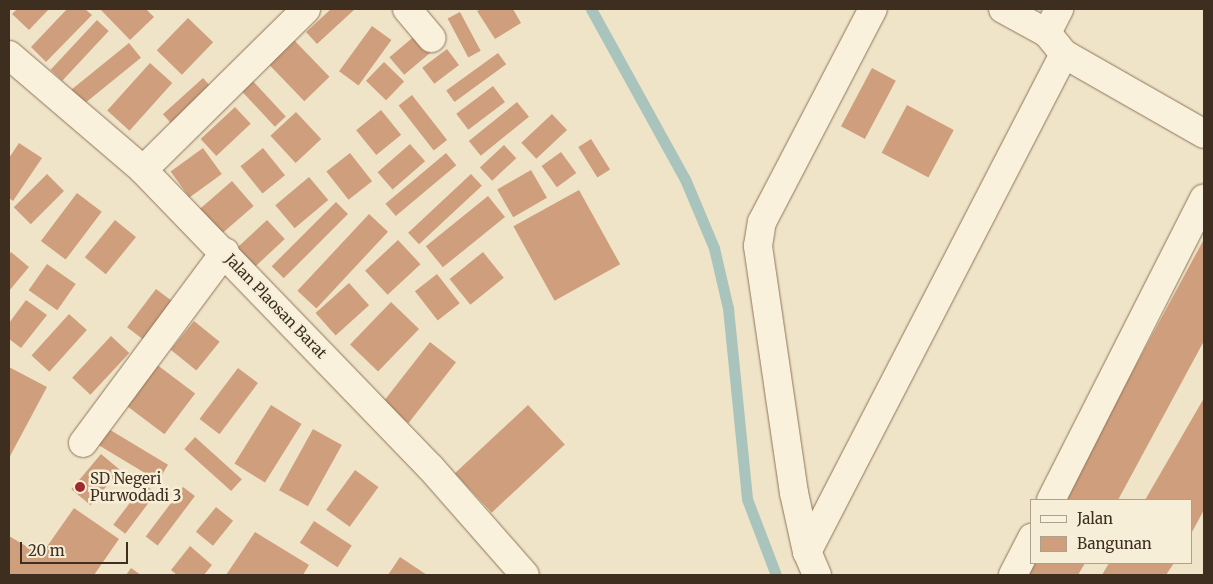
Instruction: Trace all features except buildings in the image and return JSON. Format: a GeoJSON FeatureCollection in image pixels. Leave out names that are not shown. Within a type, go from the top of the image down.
{"type":"FeatureCollection","features":[{"type":"Feature","properties":{"kind":"street"},"geometry":{"type":"LineString","coordinates":[[143,170],[306,9]]}},
{"type":"Feature","properties":{"kind":"street"},"geometry":{"type":"LineString","coordinates":[[407,9],[430,38]]}},
{"type":"Feature","properties":{"kind":"street"},"geometry":{"type":"LineString","coordinates":[[812,564],[793,483],[758,246],[760,230],[873,9]]}},
{"type":"Feature","properties":{"kind":"street"},"geometry":{"type":"LineString","coordinates":[[1003,9],[1047,33],[1064,54],[1202,127]]}},
{"type":"Feature","properties":{"kind":"street"},"geometry":{"type":"LineString","coordinates":[[1047,33],[1059,9]]}},
{"type":"Feature","properties":{"kind":"street"},"geometry":{"type":"LineString","coordinates":[[812,564],[1064,54]]}},
{"type":"Feature","properties":{"kind":"street","name":"Jalan Plaosan Barat"},"geometry":{"type":"LineString","coordinates":[[9,55],[143,170],[225,252],[430,468],[525,575]]}},
{"type":"Feature","properties":{"kind":"street"},"geometry":{"type":"LineString","coordinates":[[1052,499],[1204,200]]}},
{"type":"Feature","properties":{"kind":"street"},"geometry":{"type":"LineString","coordinates":[[83,443],[225,252]]}},
{"type":"Feature","properties":{"kind":"street"},"geometry":{"type":"LineString","coordinates":[[1013,575],[1030,542]]}},
{"type":"Feature","properties":{"kind":"waterway"},"geometry":{"type":"LineString","coordinates":[[591,9],[685,179],[714,248],[728,308],[747,499],[776,575]]}},
{"type":"Feature","properties":{"kind":"place","name":"SD Negeri Purwodadi 3"},"geometry":{"type":"Point","coordinates":[80,487]}}]}
